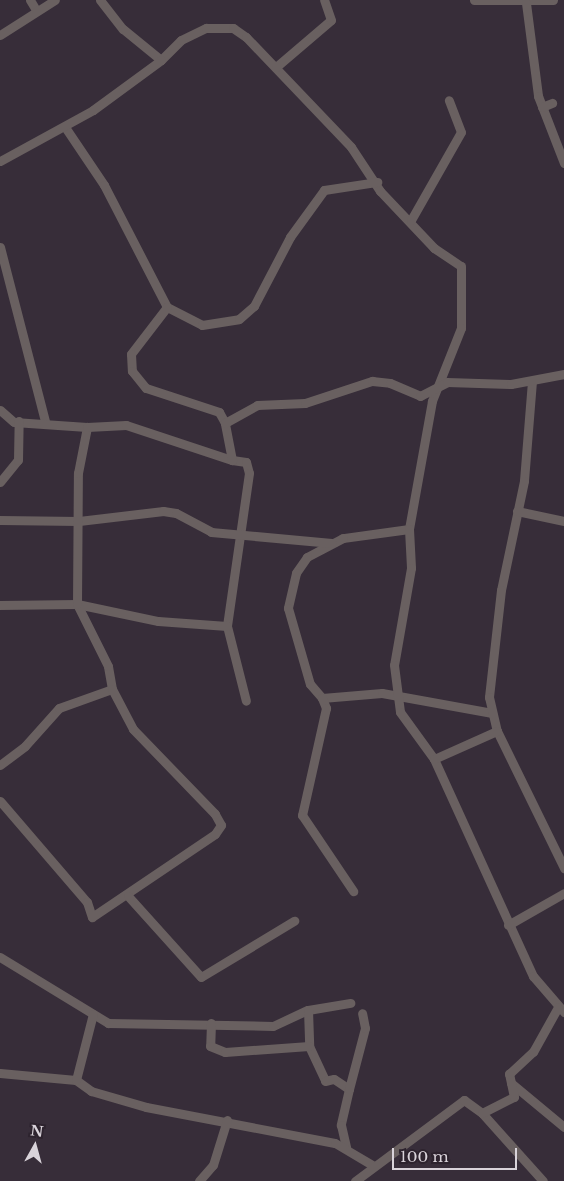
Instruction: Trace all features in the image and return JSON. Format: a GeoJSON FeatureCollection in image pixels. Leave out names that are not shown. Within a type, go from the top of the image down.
{"type":"FeatureCollection","features":[{"type":"Feature","properties":{"kind":"street"},"geometry":{"type":"LineString","coordinates":[[30,0],[36,10]]}},
{"type":"Feature","properties":{"kind":"street"},"geometry":{"type":"LineString","coordinates":[[0,35],[36,10],[55,0]]}},
{"type":"Feature","properties":{"kind":"street"},"geometry":{"type":"LineString","coordinates":[[100,0],[129,35],[161,60]]}},
{"type":"Feature","properties":{"kind":"street"},"geometry":{"type":"LineString","coordinates":[[276,67],[331,20],[324,0]]}},
{"type":"Feature","properties":{"kind":"street"},"geometry":{"type":"LineString","coordinates":[[474,0],[526,3],[553,0]]}},
{"type":"Feature","properties":{"kind":"street"},"geometry":{"type":"LineString","coordinates":[[526,3],[542,107],[564,163]]}},
{"type":"Feature","properties":{"kind":"street"},"geometry":{"type":"LineString","coordinates":[[1,160],[65,127],[161,60],[191,35],[224,27],[246,37],[276,67],[351,147],[377,182],[434,248],[461,266],[461,328],[435,388],[409,529],[411,568],[394,665],[396,695],[400,712],[434,759],[508,925],[533,976],[561,1010],[533,1052],[509,1074],[514,1097],[482,1113]]}},
{"type":"Feature","properties":{"kind":"street"},"geometry":{"type":"LineString","coordinates":[[411,220],[450,158],[461,132],[449,100]]}},
{"type":"Feature","properties":{"kind":"street"},"geometry":{"type":"LineString","coordinates":[[542,107],[552,103]]}},
{"type":"Feature","properties":{"kind":"street"},"geometry":{"type":"LineString","coordinates":[[65,127],[104,185],[167,308],[202,325],[239,319],[254,306],[290,237],[324,190],[377,182]]}},
{"type":"Feature","properties":{"kind":"street"},"geometry":{"type":"LineString","coordinates":[[0,248],[45,421]]}},
{"type":"Feature","properties":{"kind":"street"},"geometry":{"type":"LineString","coordinates":[[167,308],[131,354],[132,370],[146,388],[219,412],[226,423],[232,460]]}},
{"type":"Feature","properties":{"kind":"street"},"geometry":{"type":"LineString","coordinates":[[226,423],[257,405],[305,402],[372,381],[390,382],[420,396],[447,382],[532,381],[564,374]]}},
{"type":"Feature","properties":{"kind":"street"},"geometry":{"type":"LineString","coordinates":[[532,381],[531,429],[488,678],[492,713],[497,731],[564,868]]}},
{"type":"Feature","properties":{"kind":"street"},"geometry":{"type":"LineString","coordinates":[[0,410],[10,421],[45,421],[87,427],[126,425],[232,460],[246,462],[249,473],[227,626],[246,701]]}},
{"type":"Feature","properties":{"kind":"street"},"geometry":{"type":"LineString","coordinates":[[0,482],[18,460],[19,421]]}},
{"type":"Feature","properties":{"kind":"street"},"geometry":{"type":"LineString","coordinates":[[0,801],[87,902],[92,917],[128,896],[215,834],[221,825],[133,729],[112,689],[108,666],[77,604],[80,518],[78,473],[87,427]]}},
{"type":"Feature","properties":{"kind":"street"},"geometry":{"type":"LineString","coordinates":[[0,520],[80,518],[163,511],[211,532],[331,543],[409,529]]}},
{"type":"Feature","properties":{"kind":"street"},"geometry":{"type":"LineString","coordinates":[[518,511],[564,521]]}},
{"type":"Feature","properties":{"kind":"street"},"geometry":{"type":"LineString","coordinates":[[331,543],[307,557],[296,573],[288,608],[310,684],[322,698],[326,708],[302,815],[353,891]]}},
{"type":"Feature","properties":{"kind":"street"},"geometry":{"type":"LineString","coordinates":[[0,605],[77,604],[158,621],[227,626]]}},
{"type":"Feature","properties":{"kind":"street"},"geometry":{"type":"LineString","coordinates":[[0,765],[26,746],[60,708],[104,688],[112,689]]}},
{"type":"Feature","properties":{"kind":"street"},"geometry":{"type":"LineString","coordinates":[[322,698],[396,695],[492,713]]}},
{"type":"Feature","properties":{"kind":"street"},"geometry":{"type":"LineString","coordinates":[[434,759],[497,731]]}},
{"type":"Feature","properties":{"kind":"street"},"geometry":{"type":"LineString","coordinates":[[508,925],[564,893]]}},
{"type":"Feature","properties":{"kind":"street"},"geometry":{"type":"LineString","coordinates":[[128,896],[201,977],[294,921]]}},
{"type":"Feature","properties":{"kind":"street"},"geometry":{"type":"LineString","coordinates":[[0,957],[108,1023],[211,1023],[273,1026],[308,1010],[350,1003]]}},
{"type":"Feature","properties":{"kind":"street"},"geometry":{"type":"LineString","coordinates":[[308,1010],[309,1046],[325,1081],[334,1079],[349,1089]]}},
{"type":"Feature","properties":{"kind":"street"},"geometry":{"type":"LineString","coordinates":[[346,1148],[341,1125],[365,1028],[362,1013]]}},
{"type":"Feature","properties":{"kind":"street"},"geometry":{"type":"LineString","coordinates":[[76,1080],[93,1014]]}},
{"type":"Feature","properties":{"kind":"street"},"geometry":{"type":"LineString","coordinates":[[211,1023],[210,1046],[225,1052],[309,1046]]}},
{"type":"Feature","properties":{"kind":"street"},"geometry":{"type":"LineString","coordinates":[[0,1073],[76,1080],[91,1091],[146,1107],[227,1120],[271,1134],[346,1148],[372,1165]]}},
{"type":"Feature","properties":{"kind":"street"},"geometry":{"type":"LineString","coordinates":[[511,1083],[564,1126]]}},
{"type":"Feature","properties":{"kind":"street"},"geometry":{"type":"LineString","coordinates":[[355,1181],[372,1165],[464,1100],[482,1113],[543,1181]]}},
{"type":"Feature","properties":{"kind":"street"},"geometry":{"type":"LineString","coordinates":[[199,1181],[213,1165],[227,1120]]}}]}
